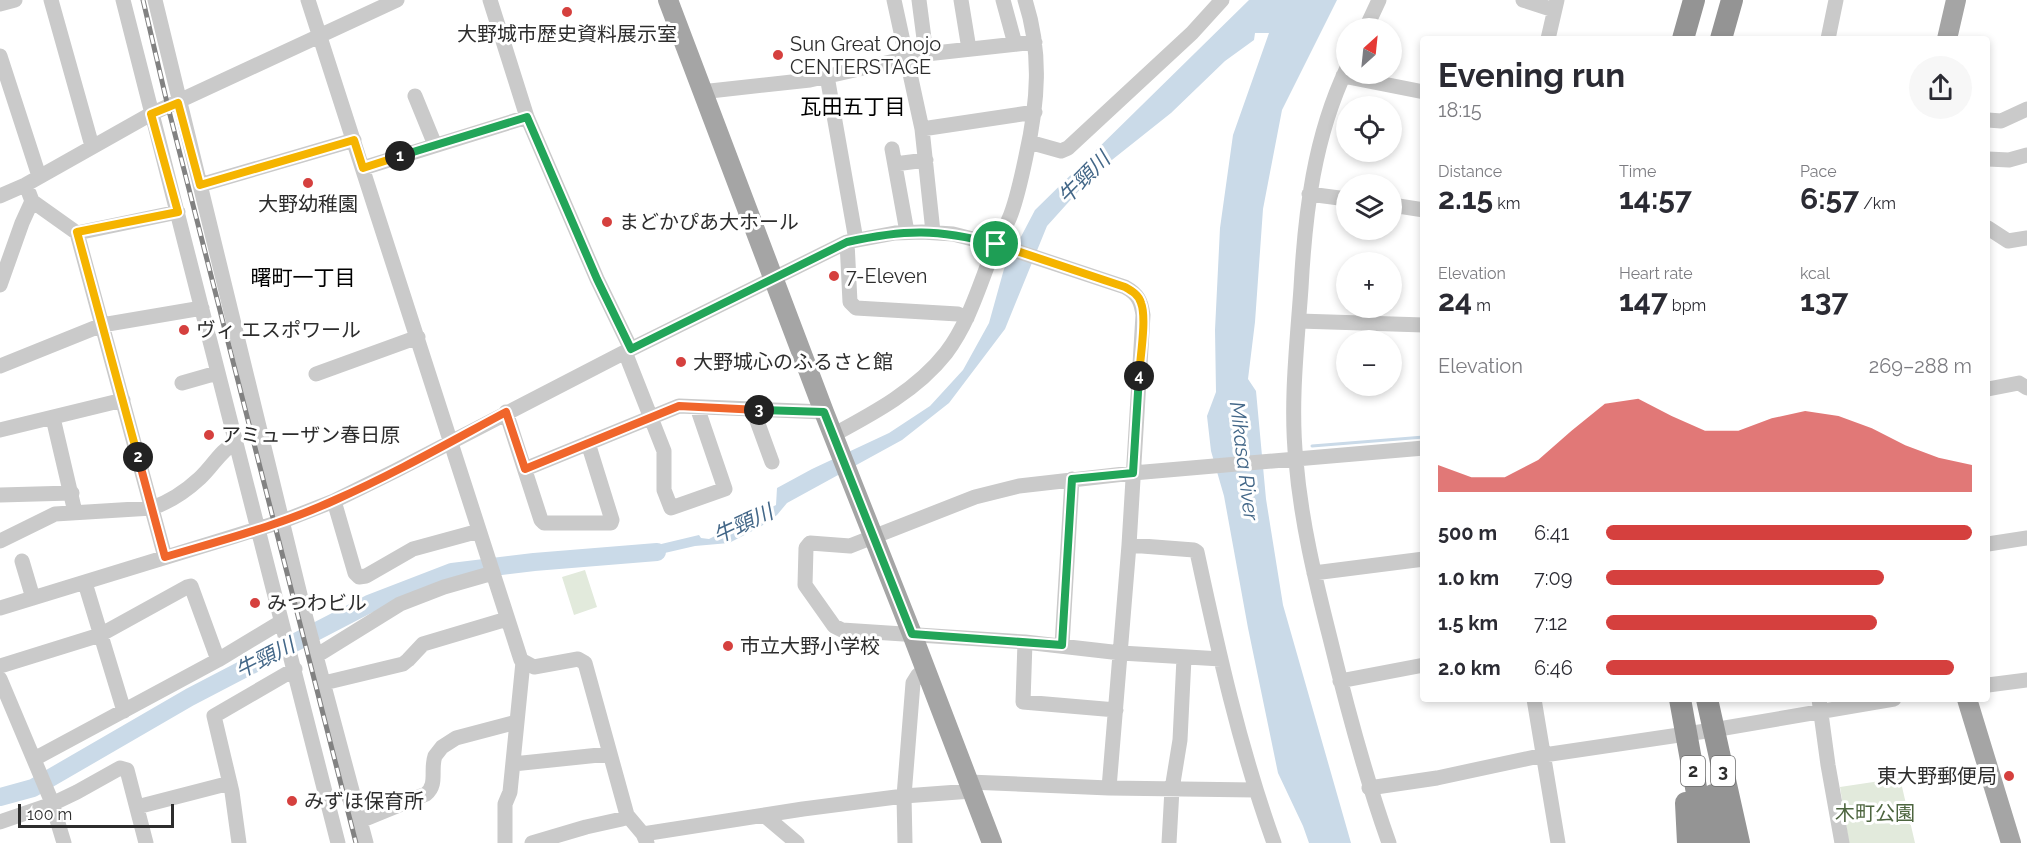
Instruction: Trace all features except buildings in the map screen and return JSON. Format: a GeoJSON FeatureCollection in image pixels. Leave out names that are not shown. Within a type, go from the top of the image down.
{"type":"FeatureCollection","features":[{"type":"Feature","properties":{"kind":"highway"},"geometry":{"type":"LineString","coordinates":[[1684,36],[1694,0]]}},
{"type":"Feature","properties":{"kind":"highway"},"geometry":{"type":"LineString","coordinates":[[1696,36],[1706,0]]}},
{"type":"Feature","properties":{"kind":"highway"},"geometry":{"type":"LineString","coordinates":[[1711,36],[1720,0]]}},
{"type":"Feature","properties":{"kind":"highway"},"geometry":{"type":"LineString","coordinates":[[1722,36],[1732,0]]}},
{"type":"Feature","properties":{"kind":"highway","name":"3"},"geometry":{"type":"LineString","coordinates":[[1668,702],[1690,843]]}},
{"type":"Feature","properties":{"kind":"highway","name":"2"},"geometry":{"type":"LineString","coordinates":[[1681,702],[1706,843]]}},
{"type":"Feature","properties":{"kind":"highway","name":"2"},"geometry":{"type":"LineString","coordinates":[[1696,702],[1723,843]]}},
{"type":"Feature","properties":{"kind":"highway","name":"3"},"geometry":{"type":"LineString","coordinates":[[1708,702],[1739,843]]}},
{"type":"Feature","properties":{"kind":"main road"},"geometry":{"type":"LineString","coordinates":[[668,0],[701,92],[992,843]]}},
{"type":"Feature","properties":{"kind":"main road"},"geometry":{"type":"LineString","coordinates":[[1948,36],[1956,0]]}},
{"type":"Feature","properties":{"kind":"main road"},"geometry":{"type":"LineString","coordinates":[[1968,702],[2011,843]]}},
{"type":"Feature","properties":{"kind":"street"},"geometry":{"type":"LineString","coordinates":[[0,4],[15,0]]}},
{"type":"Feature","properties":{"kind":"street"},"geometry":{"type":"LineString","coordinates":[[51,0],[92,146]]}},
{"type":"Feature","properties":{"kind":"street"},"geometry":{"type":"LineString","coordinates":[[154,0],[304,611],[366,843]]}},
{"type":"Feature","properties":{"kind":"street"},"geometry":{"type":"LineString","coordinates":[[308,0],[507,619],[523,662],[510,792],[505,804],[505,843]]}},
{"type":"Feature","properties":{"kind":"street"},"geometry":{"type":"LineString","coordinates":[[0,196],[26,185],[151,114],[397,0]]}},
{"type":"Feature","properties":{"kind":"street"},"geometry":{"type":"LineString","coordinates":[[490,0],[527,117],[628,351],[650,418],[664,451],[664,490],[671,508],[725,489],[697,407]]}},
{"type":"Feature","properties":{"kind":"street"},"geometry":{"type":"LineString","coordinates":[[894,0],[922,129],[933,232]]}},
{"type":"Feature","properties":{"kind":"street"},"geometry":{"type":"LineString","coordinates":[[920,0],[926,54]]}},
{"type":"Feature","properties":{"kind":"street"},"geometry":{"type":"LineString","coordinates":[[961,0],[969,49]]}},
{"type":"Feature","properties":{"kind":"street"},"geometry":{"type":"LineString","coordinates":[[1003,0],[1015,44]]}},
{"type":"Feature","properties":{"kind":"street"},"geometry":{"type":"LineString","coordinates":[[833,435],[896,399],[945,354],[967,318],[1000,245],[1011,215],[1035,112],[1038,74],[1035,42],[1024,0]]}},
{"type":"Feature","properties":{"kind":"street"},"geometry":{"type":"LineString","coordinates":[[1029,142],[1061,151],[1068,148],[1192,33],[1222,0]]}},
{"type":"Feature","properties":{"kind":"street"},"geometry":{"type":"LineString","coordinates":[[1371,18],[1380,0]]}},
{"type":"Feature","properties":{"kind":"street"},"geometry":{"type":"LineString","coordinates":[[1523,0],[1556,5],[1549,36]]}},
{"type":"Feature","properties":{"kind":"street"},"geometry":{"type":"LineString","coordinates":[[1829,36],[1836,0]]}},
{"type":"Feature","properties":{"kind":"street"},"geometry":{"type":"LineString","coordinates":[[127,1],[151,114],[178,212],[338,843]]}},
{"type":"Feature","properties":{"kind":"street"},"geometry":{"type":"LineString","coordinates":[[701,92],[810,80],[906,57],[1035,42]]}},
{"type":"Feature","properties":{"kind":"street"},"geometry":{"type":"LineString","coordinates":[[0,56],[39,176]]}},
{"type":"Feature","properties":{"kind":"street"},"geometry":{"type":"LineString","coordinates":[[827,76],[851,241],[850,302],[856,308],[958,314],[967,318]]}},
{"type":"Feature","properties":{"kind":"street"},"geometry":{"type":"LineString","coordinates":[[1340,84],[1330,110],[1309,194],[1294,399],[1296,459],[1305,532],[1340,681],[1370,788],[1389,843]]}},
{"type":"Feature","properties":{"kind":"street"},"geometry":{"type":"LineString","coordinates":[[1392,84],[1420,91]]}},
{"type":"Feature","properties":{"kind":"street"},"geometry":{"type":"LineString","coordinates":[[415,96],[435,145]]}},
{"type":"Feature","properties":{"kind":"street"},"geometry":{"type":"LineString","coordinates":[[1990,120],[2001,121],[2027,109]]}},
{"type":"Feature","properties":{"kind":"street"},"geometry":{"type":"LineString","coordinates":[[922,129],[1035,112]]}},
{"type":"Feature","properties":{"kind":"street"},"geometry":{"type":"LineString","coordinates":[[363,168],[527,117]]}},
{"type":"Feature","properties":{"kind":"street"},"geometry":{"type":"LineString","coordinates":[[200,185],[354,140]]}},
{"type":"Feature","properties":{"kind":"street"},"geometry":{"type":"LineString","coordinates":[[892,148],[907,232]]}},
{"type":"Feature","properties":{"kind":"street"},"geometry":{"type":"LineString","coordinates":[[1990,159],[2009,160],[2026,157]]}},
{"type":"Feature","properties":{"kind":"street"},"geometry":{"type":"LineString","coordinates":[[895,164],[926,160]]}},
{"type":"Feature","properties":{"kind":"street"},"geometry":{"type":"LineString","coordinates":[[26,185],[32,201],[77,232],[165,557]]}},
{"type":"Feature","properties":{"kind":"street"},"geometry":{"type":"LineString","coordinates":[[1309,194],[1336,198]]}},
{"type":"Feature","properties":{"kind":"street"},"geometry":{"type":"LineString","coordinates":[[0,281],[32,201]]}},
{"type":"Feature","properties":{"kind":"street"},"geometry":{"type":"LineString","coordinates":[[1402,207],[1420,209]]}},
{"type":"Feature","properties":{"kind":"street"},"geometry":{"type":"LineString","coordinates":[[77,232],[178,212]]}},
{"type":"Feature","properties":{"kind":"street"},"geometry":{"type":"LineString","coordinates":[[0,254],[14,231],[22,223]]}},
{"type":"Feature","properties":{"kind":"street"},"geometry":{"type":"LineString","coordinates":[[1990,229],[2008,241],[2027,238]]}},
{"type":"Feature","properties":{"kind":"street"},"geometry":{"type":"LineString","coordinates":[[0,608],[283,521],[334,501],[774,277],[851,241],[907,232],[933,232],[973,238],[1125,287],[1135,292],[1142,304],[1129,545],[1109,788]]}},
{"type":"Feature","properties":{"kind":"street"},"geometry":{"type":"LineString","coordinates":[[0,366],[102,325],[202,308]]}},
{"type":"Feature","properties":{"kind":"street"},"geometry":{"type":"LineString","coordinates":[[1299,321],[1420,325]]}},
{"type":"Feature","properties":{"kind":"street"},"geometry":{"type":"LineString","coordinates":[[316,374],[418,337]]}},
{"type":"Feature","properties":{"kind":"street"},"geometry":{"type":"LineString","coordinates":[[182,383],[217,373]]}},
{"type":"Feature","properties":{"kind":"street"},"geometry":{"type":"LineString","coordinates":[[1990,389],[2019,383],[2026,386]]}},
{"type":"Feature","properties":{"kind":"street"},"geometry":{"type":"LineString","coordinates":[[0,430],[123,400]]}},
{"type":"Feature","properties":{"kind":"street"},"geometry":{"type":"LineString","coordinates":[[525,469],[679,406],[824,412]]}},
{"type":"Feature","properties":{"kind":"street"},"geometry":{"type":"LineString","coordinates":[[753,410],[772,462]]}},
{"type":"Feature","properties":{"kind":"street"},"geometry":{"type":"LineString","coordinates":[[506,412],[541,520],[544,523],[611,523],[588,443]]}},
{"type":"Feature","properties":{"kind":"street"},"geometry":{"type":"LineString","coordinates":[[53,418],[75,512]]}},
{"type":"Feature","properties":{"kind":"street"},"geometry":{"type":"LineString","coordinates":[[0,540],[48,516],[75,512],[152,508],[165,503],[200,478],[224,450],[236,442]]}},
{"type":"Feature","properties":{"kind":"street"},"geometry":{"type":"LineString","coordinates":[[1221,659],[1120,653],[1024,642],[842,630],[834,626],[805,585],[806,548],[810,543],[850,546],[975,497],[1019,486],[1133,473],[1420,448]]}},
{"type":"Feature","properties":{"kind":"street"},"geometry":{"type":"LineString","coordinates":[[1062,645],[1072,479]]}},
{"type":"Feature","properties":{"kind":"street"},"geometry":{"type":"LineString","coordinates":[[0,495],[72,493]]}},
{"type":"Feature","properties":{"kind":"street"},"geometry":{"type":"LineString","coordinates":[[334,501],[355,573],[359,577],[366,576],[413,549],[480,533]]}},
{"type":"Feature","properties":{"kind":"street"},"geometry":{"type":"LineString","coordinates":[[1990,544],[2027,538]]}},
{"type":"Feature","properties":{"kind":"street"},"geometry":{"type":"LineString","coordinates":[[1129,545],[1197,552],[1221,659],[1255,790],[1274,843]]}},
{"type":"Feature","properties":{"kind":"street"},"geometry":{"type":"LineString","coordinates":[[1314,573],[1420,560]]}},
{"type":"Feature","properties":{"kind":"street"},"geometry":{"type":"LineString","coordinates":[[22,561],[33,598]]}},
{"type":"Feature","properties":{"kind":"street"},"geometry":{"type":"LineString","coordinates":[[316,656],[400,604],[444,587],[493,573]]}},
{"type":"Feature","properties":{"kind":"street"},"geometry":{"type":"LineString","coordinates":[[85,583],[124,711]]}},
{"type":"Feature","properties":{"kind":"street"},"geometry":{"type":"LineString","coordinates":[[0,666],[100,635],[191,586],[218,660]]}},
{"type":"Feature","properties":{"kind":"street"},"geometry":{"type":"LineString","coordinates":[[324,683],[403,664],[423,644],[507,619]]}},
{"type":"Feature","properties":{"kind":"street"},"geometry":{"type":"LineString","coordinates":[[34,759],[218,660],[281,622]]}},
{"type":"Feature","properties":{"kind":"street"},"geometry":{"type":"LineString","coordinates":[[1024,642],[1023,702],[1116,710]]}},
{"type":"Feature","properties":{"kind":"street"},"geometry":{"type":"LineString","coordinates":[[1170,843],[1172,789],[1180,740],[1184,658]]}},
{"type":"Feature","properties":{"kind":"street"},"geometry":{"type":"LineString","coordinates":[[523,662],[534,667],[578,659],[585,663],[627,815],[645,838],[764,815],[970,786],[1255,790]]}},
{"type":"Feature","properties":{"kind":"street"},"geometry":{"type":"LineString","coordinates":[[1340,681],[1420,666]]}},
{"type":"Feature","properties":{"kind":"street"},"geometry":{"type":"LineString","coordinates":[[239,843],[230,783],[214,716],[295,669]]}},
{"type":"Feature","properties":{"kind":"street"},"geometry":{"type":"LineString","coordinates":[[905,843],[904,796],[913,683],[925,670]]}},
{"type":"Feature","properties":{"kind":"street"},"geometry":{"type":"LineString","coordinates":[[0,678],[52,802],[64,843]]}},
{"type":"Feature","properties":{"kind":"street"},"geometry":{"type":"LineString","coordinates":[[1990,685],[2027,680]]}},
{"type":"Feature","properties":{"kind":"street"},"geometry":{"type":"LineString","coordinates":[[1535,702],[1558,843]]}},
{"type":"Feature","properties":{"kind":"street"},"geometry":{"type":"LineString","coordinates":[[1370,788],[1437,778],[1544,755],[1713,730],[1820,705],[1857,702]]}},
{"type":"Feature","properties":{"kind":"street"},"geometry":{"type":"LineString","coordinates":[[1820,705],[1842,843]]}},
{"type":"Feature","properties":{"kind":"street"},"geometry":{"type":"LineString","coordinates":[[360,821],[431,790],[434,784],[435,756],[448,742],[517,722]]}},
{"type":"Feature","properties":{"kind":"street"},"geometry":{"type":"LineString","coordinates":[[513,764],[609,754]]}},
{"type":"Feature","properties":{"kind":"street"},"geometry":{"type":"LineString","coordinates":[[0,822],[77,792],[120,768],[127,770],[146,843]]}},
{"type":"Feature","properties":{"kind":"street"},"geometry":{"type":"LineString","coordinates":[[137,807],[230,783]]}},
{"type":"Feature","properties":{"kind":"street"},"geometry":{"type":"LineString","coordinates":[[532,843],[586,826],[622,819],[627,815]]}},
{"type":"Feature","properties":{"kind":"street"},"geometry":{"type":"LineString","coordinates":[[764,815],[797,843]]}},
{"type":"Feature","properties":{"kind":"green space"},"geometry":{"type":"Polygon","coordinates":[[[585,570],[597,607],[574,615],[562,577],[585,570]]]}},
{"type":"Feature","properties":{"kind":"green space","name":"木町公園"},"geometry":{"type":"Polygon","coordinates":[[[1900,778],[1915,843],[1849,843],[1840,787],[1900,778]]]}},
{"type":"Feature","properties":{"kind":"water","name":"Mikasa River"},"geometry":{"type":"Polygon","coordinates":[[[1249,0],[1337,0],[1282,110],[1263,209],[1255,322],[1248,379],[1256,391],[1266,499],[1283,605],[1351,843],[1309,843],[1278,773],[1224,496],[1211,451],[1207,416],[1216,392],[1215,330],[1220,228],[1233,135],[1269,33],[1255,33],[1254,40],[1225,61],[1171,113],[1093,175],[1047,226],[1005,329],[949,403],[902,440],[787,503],[777,515],[760,527],[729,543],[695,546],[656,555],[631,555],[657,545],[699,535],[701,538],[709,539],[776,505],[777,488],[889,433],[930,406],[963,370],[989,323],[1004,269],[1035,210],[1249,0]]]}},
{"type":"Feature","properties":{"kind":"waterway"},"geometry":{"type":"LineString","coordinates":[[1312,446],[1420,437]]}},
{"type":"Feature","properties":{"kind":"waterway","name":"牛頸川"},"geometry":{"type":"LineString","coordinates":[[0,797],[33,788],[190,697],[369,604],[452,572],[534,562],[657,552]]}},
{"type":"Feature","properties":{"kind":"railway"},"geometry":{"type":"LineString","coordinates":[[143,0],[168,107],[356,843]]}},
{"type":"Feature","properties":{"kind":"place","name":"大野城市歴史資料展示室"},"geometry":{"type":"Point","coordinates":[567,12]}},
{"type":"Feature","properties":{"kind":"place","name":"Sun Great Onojo CENTERSTAGE"},"geometry":{"type":"Point","coordinates":[778,55]}},
{"type":"Feature","properties":{"kind":"place","name":"大野幼稚園"},"geometry":{"type":"Point","coordinates":[308,183]}},
{"type":"Feature","properties":{"kind":"place","name":"まどかぴあ大ホール"},"geometry":{"type":"Point","coordinates":[607,222]}},
{"type":"Feature","properties":{"kind":"place","name":"7-Eleven"},"geometry":{"type":"Point","coordinates":[834,276]}},
{"type":"Feature","properties":{"kind":"place","name":"ヴィ エスポワール"},"geometry":{"type":"Point","coordinates":[184,330]}},
{"type":"Feature","properties":{"kind":"place","name":"大野城心のふるさと館"},"geometry":{"type":"Point","coordinates":[681,362]}},
{"type":"Feature","properties":{"kind":"place","name":"アミューザン春日原"},"geometry":{"type":"Point","coordinates":[209,435]}},
{"type":"Feature","properties":{"kind":"place","name":"みつわビル"},"geometry":{"type":"Point","coordinates":[255,603]}},
{"type":"Feature","properties":{"kind":"place","name":"市立大野小学校"},"geometry":{"type":"Point","coordinates":[728,646]}},
{"type":"Feature","properties":{"kind":"place","name":"東大野郵便局"},"geometry":{"type":"Point","coordinates":[2009,776]}},
{"type":"Feature","properties":{"kind":"place","name":"みずほ保育所"},"geometry":{"type":"Point","coordinates":[292,801]}},
{"type":"Feature","properties":{"kind":"district","name":"瓦田五丁目"},"geometry":{"type":"Point","coordinates":[853,107]}},
{"type":"Feature","properties":{"kind":"district","name":"曙町一丁目"},"geometry":{"type":"Point","coordinates":[303,278]}},
{"type":"Feature","properties":{"kind":"route"},"geometry":{"type":"LineString","coordinates":[[178,103],[200,185],[354,140],[363,168],[527,117],[597,279],[631,349],[847,242],[878,235],[922,232],[953,234],[996,244],[1125,287],[1135,292],[1142,304],[1133,473],[1072,479],[1062,645],[912,634],[824,412],[679,406],[525,469],[506,412],[334,501],[283,521],[165,557],[77,232],[178,212],[151,114],[178,103]]}}]}
